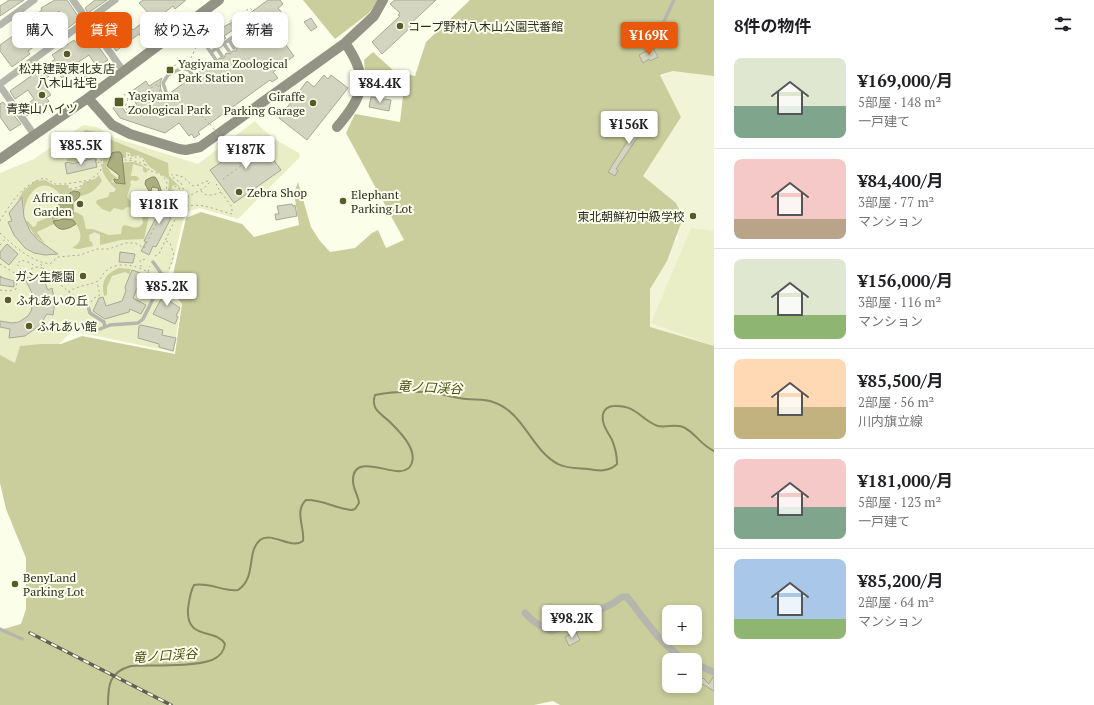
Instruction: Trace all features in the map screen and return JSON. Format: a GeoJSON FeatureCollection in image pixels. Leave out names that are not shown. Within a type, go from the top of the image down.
{"type":"FeatureCollection","features":[{"type":"Feature","properties":{"kind":"street"},"geometry":{"type":"LineString","coordinates":[[0,25],[34,0]]}},
{"type":"Feature","properties":{"kind":"street"},"geometry":{"type":"LineString","coordinates":[[73,0],[81,12]]}},
{"type":"Feature","properties":{"kind":"street"},"geometry":{"type":"LineString","coordinates":[[98,12],[115,0]]}},
{"type":"Feature","properties":{"kind":"street"},"geometry":{"type":"LineString","coordinates":[[204,12],[219,0]]}},
{"type":"Feature","properties":{"kind":"street"},"geometry":{"type":"LineString","coordinates":[[88,98],[107,120],[119,129],[179,149],[194,149],[206,144],[345,42],[374,16],[383,0]]}},
{"type":"Feature","properties":{"kind":"street"},"geometry":{"type":"LineString","coordinates":[[35,136],[0,85],[76,28]]}},
{"type":"Feature","properties":{"kind":"street"},"geometry":{"type":"LineString","coordinates":[[337,127],[350,112],[356,102],[361,79],[358,64],[345,42]]}},
{"type":"Feature","properties":{"kind":"street"},"geometry":{"type":"LineString","coordinates":[[107,48],[124,72]]}},
{"type":"Feature","properties":{"kind":"street"},"geometry":{"type":"LineString","coordinates":[[0,159],[35,136],[156,48]]}},
{"type":"Feature","properties":{"kind":"street"},"geometry":{"type":"LineString","coordinates":[[525,613],[533,622],[552,631],[612,604],[622,597],[627,597],[674,653]]}},
{"type":"Feature","properties":{"kind":"street"},"geometry":{"type":"LineString","coordinates":[[702,667],[714,672]]}},
{"type":"Feature","properties":{"kind":"lane"},"geometry":{"type":"LineString","coordinates":[[656,40],[674,0]]}},
{"type":"Feature","properties":{"kind":"lane"},"geometry":{"type":"LineString","coordinates":[[229,51],[224,44],[232,38]]}},
{"type":"Feature","properties":{"kind":"lane"},"geometry":{"type":"LineString","coordinates":[[229,40],[232,45]]}},
{"type":"Feature","properties":{"kind":"lane"},"geometry":{"type":"LineString","coordinates":[[208,48],[216,60]]}},
{"type":"Feature","properties":{"kind":"lane"},"geometry":{"type":"LineString","coordinates":[[211,52],[217,48],[222,56]]}},
{"type":"Feature","properties":{"kind":"lane"},"geometry":{"type":"LineString","coordinates":[[167,95],[163,83],[168,76],[182,68],[189,70],[193,76]]}},
{"type":"Feature","properties":{"kind":"lane"},"geometry":{"type":"LineString","coordinates":[[100,329],[114,324],[138,323],[143,319],[164,278],[153,262]]}},
{"type":"Feature","properties":{"kind":"lane"},"geometry":{"type":"LineString","coordinates":[[88,306],[90,313],[104,322],[105,327]]}},
{"type":"Feature","properties":{"kind":"lane"},"geometry":{"type":"LineString","coordinates":[[0,629],[22,639]]}},
{"type":"Feature","properties":{"kind":"path"},"geometry":{"type":"LineString","coordinates":[[244,12],[250,8],[253,11]]}},
{"type":"Feature","properties":{"kind":"path"},"geometry":{"type":"LineString","coordinates":[[189,62],[195,64],[200,71]]}},
{"type":"Feature","properties":{"kind":"path"},"geometry":{"type":"LineString","coordinates":[[158,84],[158,88],[163,98]]}},
{"type":"Feature","properties":{"kind":"path"},"geometry":{"type":"LineString","coordinates":[[124,94],[128,100]]}},
{"type":"Feature","properties":{"kind":"path"},"geometry":{"type":"LineString","coordinates":[[128,112],[125,107],[131,97]]}},
{"type":"Feature","properties":{"kind":"path"},"geometry":{"type":"LineString","coordinates":[[173,107],[187,108],[202,115],[230,151],[242,142],[244,146]]}},
{"type":"Feature","properties":{"kind":"path"},"geometry":{"type":"LineString","coordinates":[[102,162],[97,163],[95,154],[107,152],[123,160],[130,160],[145,165],[150,170],[160,174],[168,181],[166,196]]}},
{"type":"Feature","properties":{"kind":"path"},"geometry":{"type":"LineString","coordinates":[[223,179],[252,158],[248,152]]}},
{"type":"Feature","properties":{"kind":"path"},"geometry":{"type":"LineString","coordinates":[[0,221],[21,191],[31,182],[45,178],[55,184],[66,184],[82,181],[96,176],[100,172],[102,162],[100,153]]}},
{"type":"Feature","properties":{"kind":"path"},"geometry":{"type":"LineString","coordinates":[[128,154],[130,160]]}},
{"type":"Feature","properties":{"kind":"path"},"geometry":{"type":"LineString","coordinates":[[130,160],[139,156],[143,159],[145,165]]}},
{"type":"Feature","properties":{"kind":"path"},"geometry":{"type":"LineString","coordinates":[[0,233],[29,256],[40,262],[50,264],[58,257],[80,255],[97,249],[110,249],[125,243],[131,243],[144,248],[162,212],[168,215],[174,204],[175,196],[180,190],[181,192],[184,190],[181,183],[172,178],[171,175],[173,174],[183,177],[193,186],[199,185],[206,180],[209,181],[209,184],[200,191],[174,204]]}},
{"type":"Feature","properties":{"kind":"path"},"geometry":{"type":"LineString","coordinates":[[66,184],[70,189],[80,187],[82,181]]}},
{"type":"Feature","properties":{"kind":"path"},"geometry":{"type":"LineString","coordinates":[[142,288],[148,272],[156,256],[159,254],[178,213],[188,205],[197,204],[232,214],[232,207],[216,185],[219,182]]}},
{"type":"Feature","properties":{"kind":"path"},"geometry":{"type":"LineString","coordinates":[[171,196],[174,187],[178,186],[180,190]]}},
{"type":"Feature","properties":{"kind":"path"},"geometry":{"type":"LineString","coordinates":[[200,191],[209,196],[221,192]]}},
{"type":"Feature","properties":{"kind":"path"},"geometry":{"type":"LineString","coordinates":[[0,245],[6,238]]}},
{"type":"Feature","properties":{"kind":"path"},"geometry":{"type":"LineString","coordinates":[[164,278],[172,264],[174,255],[170,243],[165,241]]}},
{"type":"Feature","properties":{"kind":"path"},"geometry":{"type":"LineString","coordinates":[[141,268],[140,260],[150,259],[153,262]]}},
{"type":"Feature","properties":{"kind":"path"},"geometry":{"type":"LineString","coordinates":[[28,278],[17,264],[21,260],[30,263],[35,267],[43,268]]}},
{"type":"Feature","properties":{"kind":"path"},"geometry":{"type":"LineString","coordinates":[[40,262],[43,268],[68,292],[88,306],[94,298],[100,295],[96,282]]}},
{"type":"Feature","properties":{"kind":"path"},"geometry":{"type":"LineString","coordinates":[[0,264],[16,274],[23,273],[35,267]]}},
{"type":"Feature","properties":{"kind":"path"},"geometry":{"type":"LineString","coordinates":[[68,292],[82,285],[96,282],[101,279],[106,271],[120,264],[141,268],[148,272]]}},
{"type":"Feature","properties":{"kind":"path"},"geometry":{"type":"LineString","coordinates":[[0,290],[9,291],[16,289],[18,273]]}},
{"type":"Feature","properties":{"kind":"shaded area"},"geometry":{"type":"Polygon","coordinates":[[[303,0],[378,0],[369,13],[335,39],[303,0]]]}},
{"type":"Feature","properties":{"kind":"shaded area"},"geometry":{"type":"Polygon","coordinates":[[[470,0],[714,0],[714,76],[673,71],[660,75],[681,117],[643,176],[676,203],[683,218],[667,261],[650,289],[650,327],[714,346],[714,705],[560,705],[553,701],[534,705],[0,705],[0,630],[21,624],[26,609],[26,558],[6,509],[0,483],[0,355],[15,363],[20,346],[61,344],[82,336],[175,354],[182,304],[175,296],[173,274],[186,218],[201,212],[242,224],[254,237],[299,225],[294,193],[298,182],[311,227],[320,241],[330,252],[355,248],[372,233],[378,230],[386,248],[404,240],[346,133],[355,114],[400,122],[403,96],[366,88],[364,60],[373,52],[395,72],[415,76],[426,42],[470,0]]]}},
{"type":"Feature","properties":{"kind":"shaded area","name":"東北朝鮮初中級学校"},"geometry":{"type":"Polygon","coordinates":[[[714,55],[714,353],[636,332],[643,285],[678,238],[667,194],[595,179],[612,100],[673,71],[714,55]]]}},
{"type":"Feature","properties":{"kind":"shaded area","name":"Yagiyama Zoological Park"},"geometry":{"type":"Polygon","coordinates":[[[255,121],[281,143],[299,153],[300,157],[238,219],[200,208],[185,212],[173,263],[160,288],[181,304],[174,352],[72,331],[59,344],[16,407],[0,413],[0,173],[34,159],[83,125],[97,127],[115,138],[198,164],[255,121]]]}},
{"type":"Feature","properties":{"kind":"shaded area"},"geometry":{"type":"Polygon","coordinates":[[[86,130],[97,132],[114,141],[168,163],[169,176],[181,188],[176,185],[172,186],[170,203],[167,202],[169,180],[150,167],[141,156],[131,157],[130,153],[126,152],[126,158],[123,158],[122,155],[115,152],[110,154],[107,151],[94,154],[95,158],[71,163],[71,161],[67,161],[67,159],[72,158],[72,152],[61,152],[58,148],[86,130]]]}},
{"type":"Feature","properties":{"kind":"shaded area"},"geometry":{"type":"Polygon","coordinates":[[[120,152],[122,155],[125,184],[116,183],[114,181],[114,179],[119,179],[119,175],[107,166],[112,153],[120,152]]]}},
{"type":"Feature","properties":{"kind":"shaded area"},"geometry":{"type":"Polygon","coordinates":[[[107,153],[110,156],[106,167],[118,179],[114,179],[111,182],[121,184],[121,164],[124,163],[135,162],[148,170],[146,173],[143,171],[143,167],[133,164],[131,176],[136,176],[140,179],[136,181],[132,180],[130,182],[131,184],[127,196],[133,203],[148,208],[149,216],[144,239],[121,240],[100,245],[100,235],[95,232],[89,235],[93,246],[79,249],[72,248],[80,241],[80,234],[76,224],[61,221],[61,214],[76,212],[83,216],[86,229],[93,229],[109,235],[121,234],[122,227],[124,225],[139,227],[143,223],[140,214],[134,208],[127,207],[123,210],[114,208],[110,212],[102,209],[96,203],[97,200],[108,197],[110,192],[114,192],[116,189],[107,179],[102,170],[103,160],[101,155],[107,153]]]}},
{"type":"Feature","properties":{"kind":"shaded area"},"geometry":{"type":"Polygon","coordinates":[[[99,175],[102,181],[92,191],[84,195],[80,196],[79,191],[76,190],[65,199],[53,188],[41,186],[29,196],[24,213],[23,197],[18,200],[23,191],[35,181],[45,180],[54,185],[66,185],[71,190],[80,189],[84,182],[95,179],[99,175]]]}},
{"type":"Feature","properties":{"kind":"shaded area"},"geometry":{"type":"Polygon","coordinates":[[[152,177],[157,179],[164,196],[164,202],[162,205],[160,204],[161,200],[158,188],[152,187],[151,191],[149,191],[145,184],[146,180],[152,177]]]}},
{"type":"Feature","properties":{"kind":"shaded area"},"geometry":{"type":"Polygon","coordinates":[[[74,191],[79,192],[80,195],[73,203],[73,215],[52,218],[56,207],[67,200],[70,193],[74,191]]]}},
{"type":"Feature","properties":{"kind":"shaded area"},"geometry":{"type":"Polygon","coordinates":[[[54,213],[58,219],[56,223],[37,232],[45,244],[35,236],[26,222],[28,221],[33,227],[36,226],[37,222],[54,213]]]}},
{"type":"Feature","properties":{"kind":"shaded area"},"geometry":{"type":"Polygon","coordinates":[[[64,219],[73,220],[76,224],[66,229],[60,229],[53,221],[64,219]]]}},
{"type":"Feature","properties":{"kind":"shaded area"},"geometry":{"type":"Polygon","coordinates":[[[691,228],[714,231],[714,346],[651,323],[691,228]]]}},
{"type":"Feature","properties":{"kind":"shaded area"},"geometry":{"type":"Polygon","coordinates":[[[119,268],[131,269],[129,274],[125,272],[112,276],[107,287],[107,295],[104,296],[103,286],[105,279],[110,273],[119,268]]]}},
{"type":"Feature","properties":{"kind":"building"},"geometry":{"type":"Polygon","coordinates":[[[9,0],[24,0],[0,16],[0,6],[9,0]]]}},
{"type":"Feature","properties":{"kind":"building"},"geometry":{"type":"Polygon","coordinates":[[[55,0],[67,0],[76,13],[76,22],[68,28],[68,12],[39,12],[42,10],[41,8],[55,0]]]}},
{"type":"Feature","properties":{"kind":"building"},"geometry":{"type":"Polygon","coordinates":[[[95,0],[107,0],[89,12],[87,12],[85,8],[95,0]]]}},
{"type":"Feature","properties":{"kind":"building"},"geometry":{"type":"Polygon","coordinates":[[[143,0],[186,0],[175,9],[173,6],[165,12],[147,12],[139,3],[143,0]]]}},
{"type":"Feature","properties":{"kind":"building"},"geometry":{"type":"Polygon","coordinates":[[[268,0],[280,0],[283,4],[278,8],[281,12],[251,12],[268,0]]]}},
{"type":"Feature","properties":{"kind":"building","name":"コープ野村八木山公園弐番館"},"geometry":{"type":"Polygon","coordinates":[[[395,0],[436,0],[409,25],[411,27],[382,54],[372,42],[400,16],[398,15],[400,13],[390,4],[395,0]]]}},
{"type":"Feature","properties":{"kind":"building"},"geometry":{"type":"Polygon","coordinates":[[[311,18],[317,27],[311,31],[304,22],[311,18]]]}},
{"type":"Feature","properties":{"kind":"building"},"geometry":{"type":"Polygon","coordinates":[[[232,22],[232,31],[224,36],[224,27],[232,22]]]}},
{"type":"Feature","properties":{"kind":"building"},"geometry":{"type":"Polygon","coordinates":[[[140,25],[140,36],[139,34],[132,39],[132,29],[133,30],[140,25]]]}},
{"type":"Feature","properties":{"kind":"building"},"geometry":{"type":"Polygon","coordinates":[[[12,37],[12,48],[32,48],[28,51],[30,54],[12,67],[0,51],[0,45],[12,37]]]}},
{"type":"Feature","properties":{"kind":"building"},"geometry":{"type":"Polygon","coordinates":[[[74,40],[76,41],[76,48],[99,48],[108,60],[97,67],[89,55],[77,63],[88,78],[80,83],[71,71],[62,78],[56,71],[41,82],[51,95],[46,98],[49,101],[37,110],[38,115],[32,113],[27,116],[22,108],[34,99],[28,90],[15,99],[10,91],[55,59],[52,55],[62,48],[68,48],[68,44],[74,40]]]}},
{"type":"Feature","properties":{"kind":"building"},"geometry":{"type":"Polygon","coordinates":[[[237,48],[288,48],[294,56],[273,72],[278,78],[272,82],[270,80],[198,132],[200,134],[194,138],[192,134],[189,136],[179,123],[165,133],[120,118],[113,108],[120,104],[126,113],[137,105],[129,93],[146,81],[149,86],[162,78],[160,83],[161,90],[164,97],[168,98],[170,93],[191,78],[195,78],[196,74],[213,62],[218,62],[219,58],[224,58],[226,53],[230,54],[232,51],[236,51],[237,48]]]}},
{"type":"Feature","properties":{"kind":"building"},"geometry":{"type":"Polygon","coordinates":[[[653,48],[658,57],[650,61],[649,59],[643,63],[639,55],[653,48]]]}},
{"type":"Feature","properties":{"kind":"building","name":"Giraffe Parking Garage"},"geometry":{"type":"Polygon","coordinates":[[[324,75],[328,79],[331,75],[348,88],[307,140],[279,118],[307,81],[314,87],[324,75]]]}},
{"type":"Feature","properties":{"kind":"building"},"geometry":{"type":"Polygon","coordinates":[[[371,97],[391,100],[389,111],[369,107],[371,97]]]}},
{"type":"Feature","properties":{"kind":"building"},"geometry":{"type":"Polygon","coordinates":[[[3,102],[21,124],[10,131],[0,117],[0,104],[3,102]]]}},
{"type":"Feature","properties":{"kind":"building"},"geometry":{"type":"Polygon","coordinates":[[[644,115],[650,119],[616,169],[618,170],[615,176],[608,172],[644,115]]]}},
{"type":"Feature","properties":{"kind":"building"},"geometry":{"type":"Polygon","coordinates":[[[257,137],[281,170],[234,203],[210,170],[257,137]]]}},
{"type":"Feature","properties":{"kind":"building"},"geometry":{"type":"Polygon","coordinates":[[[95,158],[97,167],[67,174],[65,163],[70,162],[71,164],[95,158]]]}},
{"type":"Feature","properties":{"kind":"building"},"geometry":{"type":"Polygon","coordinates":[[[164,196],[172,196],[171,201],[175,201],[176,204],[169,217],[171,218],[156,247],[153,246],[149,255],[141,251],[146,242],[144,241],[164,202],[164,196]]]}},
{"type":"Feature","properties":{"kind":"building"},"geometry":{"type":"Polygon","coordinates":[[[22,197],[24,217],[30,231],[38,240],[58,254],[45,255],[34,253],[25,248],[14,235],[8,222],[12,221],[9,213],[22,197]]]}},
{"type":"Feature","properties":{"kind":"building"},"geometry":{"type":"Polygon","coordinates":[[[292,204],[293,206],[295,205],[297,216],[276,220],[275,214],[279,214],[277,206],[292,204]]]}},
{"type":"Feature","properties":{"kind":"building"},"geometry":{"type":"Polygon","coordinates":[[[7,244],[18,254],[9,265],[0,258],[0,252],[7,244]]]}},
{"type":"Feature","properties":{"kind":"building"},"geometry":{"type":"Polygon","coordinates":[[[120,252],[135,254],[133,263],[119,262],[120,252]]]}},
{"type":"Feature","properties":{"kind":"building"},"geometry":{"type":"Polygon","coordinates":[[[132,270],[143,274],[133,298],[146,305],[141,314],[130,309],[129,312],[105,319],[93,311],[99,298],[103,297],[106,306],[122,301],[126,291],[125,287],[132,270]]]}},
{"type":"Feature","properties":{"kind":"building"},"geometry":{"type":"Polygon","coordinates":[[[37,274],[44,281],[48,290],[52,288],[55,302],[53,315],[47,314],[39,326],[25,336],[9,338],[10,329],[0,327],[0,321],[12,323],[19,322],[28,316],[34,301],[33,295],[26,281],[28,278],[35,277],[37,274]]]}},
{"type":"Feature","properties":{"kind":"building"},"geometry":{"type":"Polygon","coordinates":[[[0,277],[14,281],[14,287],[0,285],[0,277]]]}},
{"type":"Feature","properties":{"kind":"building"},"geometry":{"type":"Polygon","coordinates":[[[168,283],[174,286],[172,289],[174,290],[168,300],[180,308],[176,316],[178,317],[175,324],[153,314],[165,292],[164,291],[168,283]]]}},
{"type":"Feature","properties":{"kind":"building"},"geometry":{"type":"Polygon","coordinates":[[[141,325],[163,330],[162,335],[176,338],[173,351],[159,347],[159,344],[138,338],[139,326],[141,325]]]}},
{"type":"Feature","properties":{"kind":"building"},"geometry":{"type":"Polygon","coordinates":[[[576,632],[580,640],[569,646],[565,637],[576,632]]]}},
{"type":"Feature","properties":{"kind":"building"},"geometry":{"type":"Polygon","coordinates":[[[714,677],[714,691],[702,684],[702,679],[703,678],[709,684],[714,677]]]}},
{"type":"Feature","properties":{"kind":"waterway","name":"竜ノ口渓谷"},"geometry":{"type":"LineString","coordinates":[[108,705],[108,691],[111,680],[118,672],[124,669],[131,666],[195,664],[215,659],[222,652],[225,644],[221,639],[196,630],[192,626],[189,619],[189,600],[194,585],[200,584],[227,590],[238,590],[244,585],[250,572],[253,551],[260,540],[270,538],[293,543],[303,541],[300,514],[306,500],[318,501],[352,510],[355,509],[359,503],[353,481],[354,473],[358,468],[370,466],[401,471],[409,468],[413,456],[411,450],[400,432],[375,408],[375,395],[398,392],[428,392],[462,399],[493,402],[504,407],[512,414],[549,458],[558,464],[569,468],[603,470],[614,467],[617,464],[614,446],[604,425],[603,418],[604,411],[612,406],[622,406],[634,410],[658,426],[675,426],[689,430],[714,451]]}},
{"type":"Feature","properties":{"kind":"railway"},"geometry":{"type":"LineString","coordinates":[[30,633],[171,705]]}},
{"type":"Feature","properties":{"kind":"place","name":"コープ野村八木山公園弐番館"},"geometry":{"type":"Point","coordinates":[400,26]}},
{"type":"Feature","properties":{"kind":"place","name":"松井建設東北支店 八木山社宅"},"geometry":{"type":"Point","coordinates":[67,54]}},
{"type":"Feature","properties":{"kind":"place","name":"Yagiyama Zoological Park Station"},"geometry":{"type":"Point","coordinates":[170,70]}},
{"type":"Feature","properties":{"kind":"place","name":"青葉山ハイツ"},"geometry":{"type":"Point","coordinates":[42,95]}},
{"type":"Feature","properties":{"kind":"place","name":"Yagiyama Zoological Park"},"geometry":{"type":"Point","coordinates":[119,102]}},
{"type":"Feature","properties":{"kind":"place","name":"Giraffe Parking Garage"},"geometry":{"type":"Point","coordinates":[313,103]}},
{"type":"Feature","properties":{"kind":"place","name":"Zebra Shop"},"geometry":{"type":"Point","coordinates":[239,192]}},
{"type":"Feature","properties":{"kind":"place","name":"Elephant Parking Lot"},"geometry":{"type":"Point","coordinates":[343,201]}},
{"type":"Feature","properties":{"kind":"place","name":"African Garden"},"geometry":{"type":"Point","coordinates":[80,204]}},
{"type":"Feature","properties":{"kind":"place","name":"東北朝鮮初中級学校"},"geometry":{"type":"Point","coordinates":[693,216]}},
{"type":"Feature","properties":{"kind":"place","name":"ガン生態園"},"geometry":{"type":"Point","coordinates":[83,276]}},
{"type":"Feature","properties":{"kind":"place","name":"ふれあいの丘"},"geometry":{"type":"Point","coordinates":[8,300]}},
{"type":"Feature","properties":{"kind":"place","name":"ふれあい館"},"geometry":{"type":"Point","coordinates":[29,326]}},
{"type":"Feature","properties":{"kind":"place","name":"BenyLand Parking Lot"},"geometry":{"type":"Point","coordinates":[15,584]}}]}
